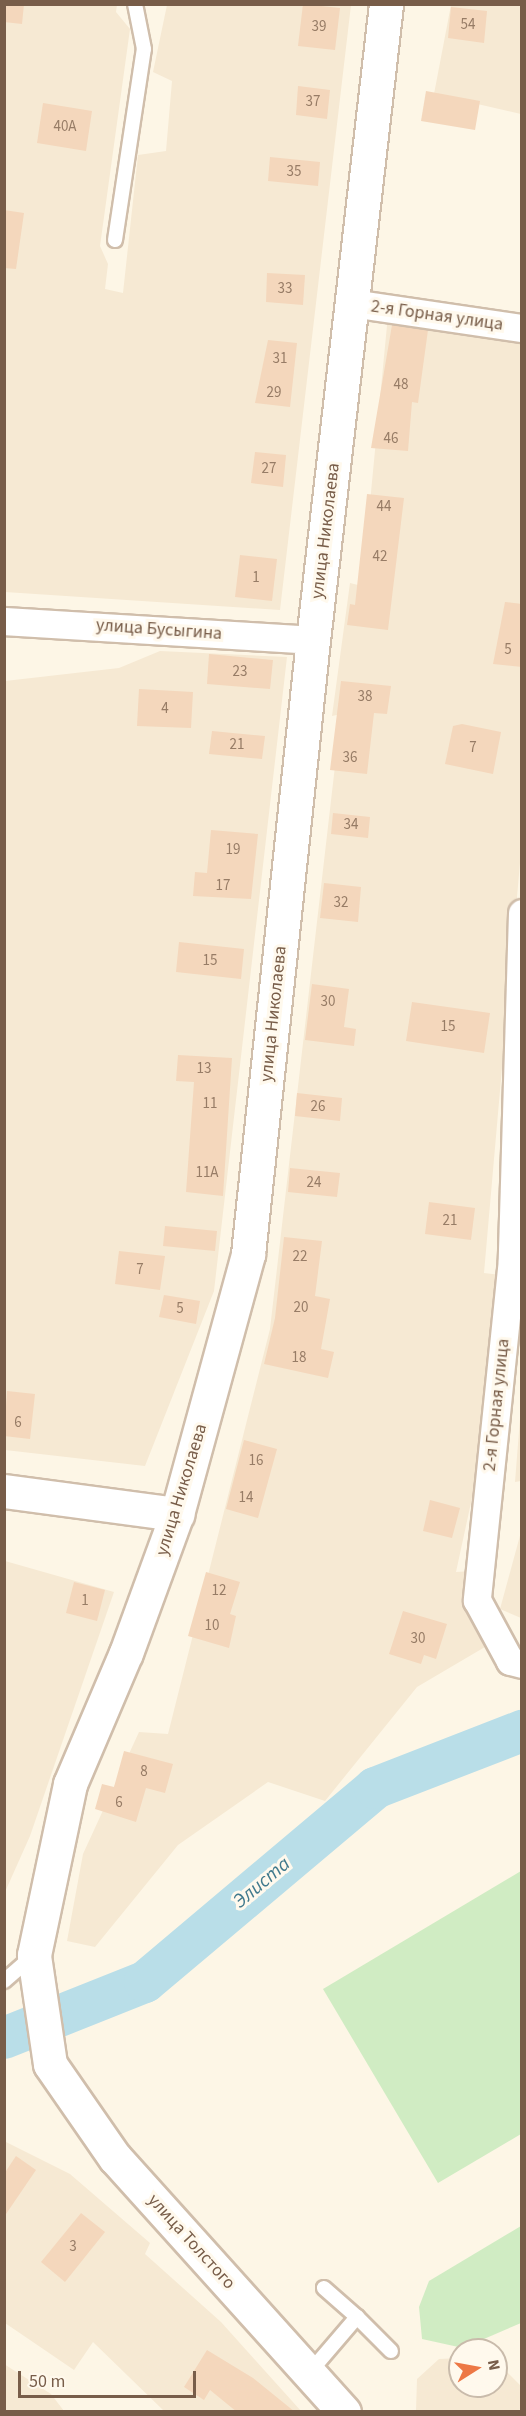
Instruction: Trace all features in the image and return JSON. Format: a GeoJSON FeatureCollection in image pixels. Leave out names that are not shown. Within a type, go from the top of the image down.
{"type":"FeatureCollection","features":[{"type":"Feature","properties":{"kind":"street","name":"улица Николаева"},"geometry":{"type":"LineString","coordinates":[[50,2064],[38,1995],[34,1955],[70,1784],[126,1653],[177,1514],[248,1254],[313,640],[386,4]]}},
{"type":"Feature","properties":{"kind":"street","name":"2-я Горная улица"},"geometry":{"type":"LineString","coordinates":[[352,303],[522,328]]}},
{"type":"Feature","properties":{"kind":"street","name":"улица Бусыгина"},"geometry":{"type":"LineString","coordinates":[[4,621],[313,640]]}},
{"type":"Feature","properties":{"kind":"street","name":"2-я Горная улица"},"geometry":{"type":"LineString","coordinates":[[522,913],[512,1259],[477,1600],[510,1661],[522,1664]]}},
{"type":"Feature","properties":{"kind":"street"},"geometry":{"type":"LineString","coordinates":[[4,1491],[177,1514]]}},
{"type":"Feature","properties":{"kind":"street","name":"улица Толстого"},"geometry":{"type":"LineString","coordinates":[[50,2064],[116,2158],[344,2412]]}},
{"type":"Feature","properties":{"kind":"lane"},"geometry":{"type":"LineString","coordinates":[[115,240],[144,50],[135,4]]}},
{"type":"Feature","properties":{"kind":"lane"},"geometry":{"type":"LineString","coordinates":[[4,1981],[34,1955]]}},
{"type":"Feature","properties":{"kind":"lane"},"geometry":{"type":"LineString","coordinates":[[324,2288],[391,2351]]}},
{"type":"Feature","properties":{"kind":"lane"},"geometry":{"type":"LineString","coordinates":[[309,2373],[357,2317]]}},
{"type":"Feature","properties":{"kind":"shaded area"},"geometry":{"type":"Polygon","coordinates":[[[4,5],[117,5],[116,12],[130,29],[100,246],[108,264],[105,289],[123,293],[138,155],[166,151],[172,81],[153,72],[167,5],[351,5],[280,610],[5,592],[4,5]]]}},
{"type":"Feature","properties":{"kind":"shaded area"},"geometry":{"type":"Polygon","coordinates":[[[451,5],[521,5],[521,114],[434,94],[451,5]]]}},
{"type":"Feature","properties":{"kind":"shaded area"},"geometry":{"type":"Polygon","coordinates":[[[388,315],[521,335],[522,840],[484,1273],[501,1275],[483,1447],[456,1572],[473,1571],[490,1644],[417,1687],[325,1801],[268,1782],[178,1845],[95,1947],[67,1941],[83,1854],[139,1732],[168,1734],[270,1329],[341,714],[332,716],[350,583],[362,586],[388,315]]]}},
{"type":"Feature","properties":{"kind":"shaded area"},"geometry":{"type":"Polygon","coordinates":[[[160,651],[287,657],[214,1291],[145,1466],[5,1450],[5,681],[119,668],[160,651]]]}},
{"type":"Feature","properties":{"kind":"shaded area"},"geometry":{"type":"Polygon","coordinates":[[[521,1406],[521,1481],[515,1482],[521,1406]]]}},
{"type":"Feature","properties":{"kind":"shaded area"},"geometry":{"type":"Polygon","coordinates":[[[521,1532],[522,1618],[500,1609],[521,1532]]]}},
{"type":"Feature","properties":{"kind":"shaded area"},"geometry":{"type":"Polygon","coordinates":[[[5,1561],[114,1592],[30,1836],[5,1892],[5,1561]]]}},
{"type":"Feature","properties":{"kind":"shaded area"},"geometry":{"type":"Polygon","coordinates":[[[4,2141],[70,2174],[150,2243],[145,2254],[221,2322],[301,2411],[164,2411],[93,2342],[74,2370],[5,2323],[4,2141]]]}},
{"type":"Feature","properties":{"kind":"shaded area"},"geometry":{"type":"Polygon","coordinates":[[[439,2359],[448,2359],[448,2398],[508,2398],[508,2373],[521,2386],[521,2408],[518,2412],[416,2411],[417,2379],[439,2359]]]}},
{"type":"Feature","properties":{"kind":"shaded area"},"geometry":{"type":"Polygon","coordinates":[[[4,2364],[51,2394],[64,2411],[5,2411],[4,2364]]]}},
{"type":"Feature","properties":{"kind":"green space"},"geometry":{"type":"Polygon","coordinates":[[[521,1871],[521,2134],[438,2183],[323,1989],[521,1871]]]}},
{"type":"Feature","properties":{"kind":"green space"},"geometry":{"type":"Polygon","coordinates":[[[521,2226],[521,2323],[486,2338],[448,2338],[448,2345],[422,2339],[419,2307],[429,2281],[521,2226]]]}},
{"type":"Feature","properties":{"kind":"building"},"geometry":{"type":"Polygon","coordinates":[[[4,4],[24,4],[22,24],[4,22],[4,4]]]}},
{"type":"Feature","properties":{"kind":"building"},"geometry":{"type":"Polygon","coordinates":[[[303,4],[340,8],[335,50],[298,46],[303,4]]]}},
{"type":"Feature","properties":{"kind":"building"},"geometry":{"type":"Polygon","coordinates":[[[451,7],[487,11],[484,43],[448,38],[451,7]]]}},
{"type":"Feature","properties":{"kind":"building"},"geometry":{"type":"Polygon","coordinates":[[[298,86],[330,90],[327,119],[296,115],[298,86]]]}},
{"type":"Feature","properties":{"kind":"building"},"geometry":{"type":"Polygon","coordinates":[[[426,91],[480,101],[475,130],[421,121],[426,91]]]}},
{"type":"Feature","properties":{"kind":"building"},"geometry":{"type":"Polygon","coordinates":[[[43,103],[92,111],[86,151],[37,143],[43,103]]]}},
{"type":"Feature","properties":{"kind":"building"},"geometry":{"type":"Polygon","coordinates":[[[270,157],[320,162],[318,186],[268,181],[270,157]]]}},
{"type":"Feature","properties":{"kind":"building"},"geometry":{"type":"Polygon","coordinates":[[[4,210],[24,213],[16,269],[4,268],[4,210]]]}},
{"type":"Feature","properties":{"kind":"building"},"geometry":{"type":"Polygon","coordinates":[[[267,273],[305,275],[303,305],[266,302],[267,273]]]}},
{"type":"Feature","properties":{"kind":"building"},"geometry":{"type":"Polygon","coordinates":[[[392,325],[428,330],[418,403],[412,402],[408,451],[371,448],[392,325]]]}},
{"type":"Feature","properties":{"kind":"building"},"geometry":{"type":"Polygon","coordinates":[[[268,340],[297,343],[290,407],[255,403],[268,340]]]}},
{"type":"Feature","properties":{"kind":"building"},"geometry":{"type":"Polygon","coordinates":[[[255,452],[286,455],[283,487],[251,483],[255,452]]]}},
{"type":"Feature","properties":{"kind":"building"},"geometry":{"type":"Polygon","coordinates":[[[367,494],[404,498],[388,630],[347,625],[350,604],[355,605],[367,494]]]}},
{"type":"Feature","properties":{"kind":"building"},"geometry":{"type":"Polygon","coordinates":[[[240,555],[277,559],[272,601],[235,597],[240,555]]]}},
{"type":"Feature","properties":{"kind":"building"},"geometry":{"type":"Polygon","coordinates":[[[505,602],[522,604],[522,667],[493,664],[505,602]]]}},
{"type":"Feature","properties":{"kind":"building"},"geometry":{"type":"Polygon","coordinates":[[[209,654],[273,660],[270,689],[207,684],[209,654]]]}},
{"type":"Feature","properties":{"kind":"building"},"geometry":{"type":"Polygon","coordinates":[[[341,681],[391,686],[387,714],[374,713],[367,774],[330,770],[341,681]]]}},
{"type":"Feature","properties":{"kind":"building"},"geometry":{"type":"Polygon","coordinates":[[[139,689],[193,692],[191,728],[137,726],[139,689]]]}},
{"type":"Feature","properties":{"kind":"building"},"geometry":{"type":"Polygon","coordinates":[[[462,724],[501,732],[493,774],[445,764],[453,726],[462,724]]]}},
{"type":"Feature","properties":{"kind":"building"},"geometry":{"type":"Polygon","coordinates":[[[212,731],[265,736],[262,759],[209,754],[212,731]]]}},
{"type":"Feature","properties":{"kind":"building"},"geometry":{"type":"Polygon","coordinates":[[[333,813],[370,817],[368,838],[331,834],[333,813]]]}},
{"type":"Feature","properties":{"kind":"building"},"geometry":{"type":"Polygon","coordinates":[[[211,830],[258,834],[251,899],[193,896],[195,872],[207,873],[211,830]]]}},
{"type":"Feature","properties":{"kind":"building"},"geometry":{"type":"Polygon","coordinates":[[[324,883],[361,887],[358,922],[320,918],[324,883]]]}},
{"type":"Feature","properties":{"kind":"building"},"geometry":{"type":"Polygon","coordinates":[[[179,942],[244,949],[241,979],[176,972],[179,942]]]}},
{"type":"Feature","properties":{"kind":"building"},"geometry":{"type":"Polygon","coordinates":[[[312,984],[349,989],[344,1027],[356,1029],[354,1046],[305,1040],[312,984]]]}},
{"type":"Feature","properties":{"kind":"building"},"geometry":{"type":"Polygon","coordinates":[[[412,1002],[490,1013],[484,1053],[406,1041],[412,1002]]]}},
{"type":"Feature","properties":{"kind":"building"},"geometry":{"type":"Polygon","coordinates":[[[178,1055],[232,1058],[223,1196],[186,1192],[194,1082],[176,1081],[178,1055]]]}},
{"type":"Feature","properties":{"kind":"building"},"geometry":{"type":"Polygon","coordinates":[[[297,1093],[342,1098],[340,1121],[295,1116],[297,1093]]]}},
{"type":"Feature","properties":{"kind":"building"},"geometry":{"type":"Polygon","coordinates":[[[290,1168],[340,1173],[337,1197],[288,1192],[290,1168]]]}},
{"type":"Feature","properties":{"kind":"building"},"geometry":{"type":"Polygon","coordinates":[[[429,1202],[475,1208],[471,1240],[425,1234],[429,1202]]]}},
{"type":"Feature","properties":{"kind":"building"},"geometry":{"type":"Polygon","coordinates":[[[165,1226],[217,1231],[215,1251],[163,1246],[165,1226]]]}},
{"type":"Feature","properties":{"kind":"building"},"geometry":{"type":"Polygon","coordinates":[[[284,1237],[322,1241],[315,1296],[330,1299],[321,1349],[334,1352],[328,1378],[264,1364],[275,1318],[284,1237]]]}},
{"type":"Feature","properties":{"kind":"building"},"geometry":{"type":"Polygon","coordinates":[[[119,1251],[165,1256],[160,1290],[115,1284],[119,1251]]]}},
{"type":"Feature","properties":{"kind":"building"},"geometry":{"type":"Polygon","coordinates":[[[164,1295],[200,1301],[196,1324],[159,1317],[164,1295]]]}},
{"type":"Feature","properties":{"kind":"building"},"geometry":{"type":"Polygon","coordinates":[[[7,1391],[35,1394],[30,1439],[4,1436],[7,1391]]]}},
{"type":"Feature","properties":{"kind":"building"},"geometry":{"type":"Polygon","coordinates":[[[244,1440],[277,1449],[258,1518],[226,1509],[244,1440]]]}},
{"type":"Feature","properties":{"kind":"building"},"geometry":{"type":"Polygon","coordinates":[[[430,1500],[460,1508],[452,1538],[423,1531],[430,1500]]]}},
{"type":"Feature","properties":{"kind":"building"},"geometry":{"type":"Polygon","coordinates":[[[206,1572],[240,1582],[230,1614],[236,1616],[229,1648],[188,1636],[206,1572]]]}},
{"type":"Feature","properties":{"kind":"building"},"geometry":{"type":"Polygon","coordinates":[[[74,1582],[105,1590],[97,1621],[66,1613],[74,1582]]]}},
{"type":"Feature","properties":{"kind":"building"},"geometry":{"type":"Polygon","coordinates":[[[403,1611],[447,1624],[436,1659],[424,1655],[421,1664],[389,1654],[403,1611]]]}},
{"type":"Feature","properties":{"kind":"building"},"geometry":{"type":"Polygon","coordinates":[[[124,1751],[173,1764],[165,1793],[146,1788],[136,1822],[95,1809],[102,1784],[114,1787],[124,1751]]]}},
{"type":"Feature","properties":{"kind":"building"},"geometry":{"type":"Polygon","coordinates":[[[16,2156],[36,2170],[4,2217],[4,2174],[16,2156]]]}},
{"type":"Feature","properties":{"kind":"building"},"geometry":{"type":"Polygon","coordinates":[[[81,2213],[105,2232],[65,2282],[41,2262],[81,2213]]]}},
{"type":"Feature","properties":{"kind":"building"},"geometry":{"type":"Polygon","coordinates":[[[207,2350],[253,2378],[295,2412],[237,2412],[210,2390],[204,2400],[184,2387],[207,2350]]]}},
{"type":"Feature","properties":{"kind":"waterway","name":"Элиста"},"geometry":{"type":"LineString","coordinates":[[4,2038],[145,1982],[375,1788],[522,1731]]}}]}
